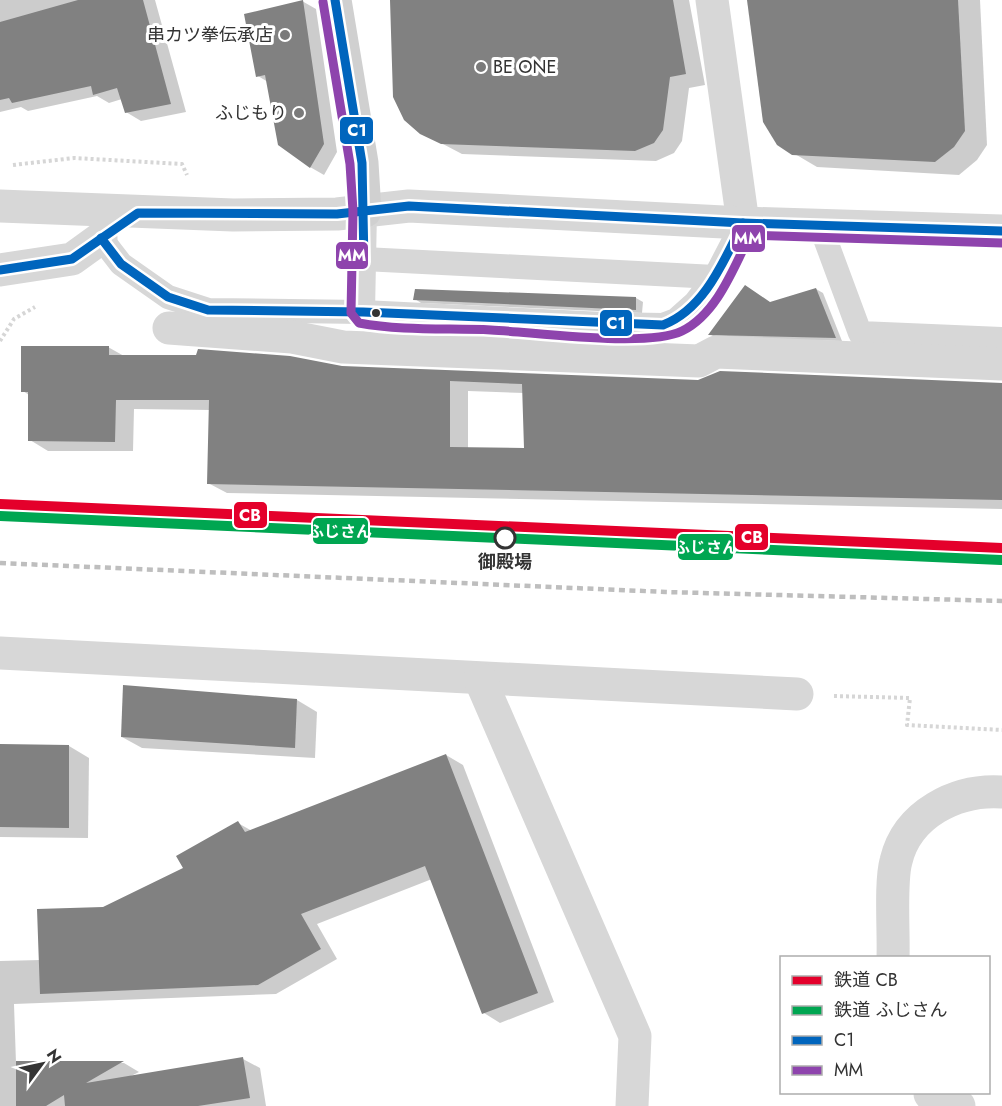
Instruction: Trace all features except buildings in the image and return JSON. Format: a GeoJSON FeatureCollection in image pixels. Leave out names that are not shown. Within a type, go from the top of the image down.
{"type":"FeatureCollection","features":[{"type":"Feature","properties":{"kind":"main road"},"geometry":{"type":"LineString","coordinates":[[335,0],[362,163],[365,211]]}},
{"type":"Feature","properties":{"kind":"street"},"geometry":{"type":"LineString","coordinates":[[712,0],[743,223]]}},
{"type":"Feature","properties":{"kind":"street"},"geometry":{"type":"LineString","coordinates":[[0,206],[233,215],[337,214],[409,206],[743,223],[1002,231]]}},
{"type":"Feature","properties":{"kind":"street"},"geometry":{"type":"LineString","coordinates":[[0,270],[72,259],[138,213]]}},
{"type":"Feature","properties":{"kind":"street"},"geometry":{"type":"LineString","coordinates":[[169,328],[292,337],[343,347],[699,361],[716,352],[1002,364]]}},
{"type":"Feature","properties":{"kind":"street"},"geometry":{"type":"LineString","coordinates":[[0,653],[797,694]]}},
{"type":"Feature","properties":{"kind":"street"},"geometry":{"type":"LineString","coordinates":[[480,679],[635,1036],[632,1106]]}},
{"type":"Feature","properties":{"kind":"street"},"geometry":{"type":"LineString","coordinates":[[893,956],[896,861],[909,829],[942,803],[983,791],[1002,792]]}},
{"type":"Feature","properties":{"kind":"street"},"geometry":{"type":"LineString","coordinates":[[933,1097],[960,1106]]}},
{"type":"Feature","properties":{"kind":"lane"},"geometry":{"type":"LineString","coordinates":[[363,312],[365,211]]}},
{"type":"Feature","properties":{"kind":"lane"},"geometry":{"type":"LineString","coordinates":[[101,238],[120,264],[168,297],[208,310],[363,312],[603,324],[663,324],[676,320],[695,303],[715,277],[743,223]]}},
{"type":"Feature","properties":{"kind":"lane"},"geometry":{"type":"LineString","coordinates":[[820,225],[860,333],[1002,339]]}},
{"type":"Feature","properties":{"kind":"lane"},"geometry":{"type":"LineString","coordinates":[[364,259],[715,277]]}},
{"type":"Feature","properties":{"kind":"path"},"geometry":{"type":"LineString","coordinates":[[0,341],[14,319],[42,305]]}},
{"type":"Feature","properties":{"kind":"path"},"geometry":{"type":"LineString","coordinates":[[797,694],[910,698],[907,725],[1002,730]]}},
{"type":"Feature","properties":{"kind":"railway"},"geometry":{"type":"LineString","coordinates":[[0,563],[666,592],[1002,601]]}},
{"type":"Feature","properties":{"kind":"rail line","name":"CB"},"geometry":{"type":"LineString","coordinates":[[0,504],[1002,548]]}},
{"type":"Feature","properties":{"kind":"rail line","name":"ふじさん"},"geometry":{"type":"LineString","coordinates":[[0,516],[1001,560]]}},
{"type":"Feature","properties":{"kind":"transit line","name":"C1"},"geometry":{"type":"LineString","coordinates":[[335,0],[362,163],[364,262]]}},
{"type":"Feature","properties":{"kind":"transit line","name":"MM"},"geometry":{"type":"LineString","coordinates":[[323,2],[350,164],[353,211],[351,313],[359,323],[392,327],[491,330],[589,338],[666,336],[682,331],[694,323],[715,302],[750,235],[1002,243]]}},
{"type":"Feature","properties":{"kind":"transit line","name":"C1"},"geometry":{"type":"LineString","coordinates":[[0,270],[72,259],[138,213],[337,214],[409,206],[743,223],[1002,231]]}},
{"type":"Feature","properties":{"kind":"transit line","name":"C1"},"geometry":{"type":"LineString","coordinates":[[101,238],[121,264],[168,297],[208,310],[363,312],[663,325],[678,318],[702,295],[712,282],[743,223]]}},
{"type":"Feature","properties":{"kind":"place","name":"串カツ拳伝承店"},"geometry":{"type":"Point","coordinates":[285,35]}},
{"type":"Feature","properties":{"kind":"place","name":"BE ONE"},"geometry":{"type":"Point","coordinates":[481,67]}},
{"type":"Feature","properties":{"kind":"place","name":"ふじもり"},"geometry":{"type":"Point","coordinates":[299,113]}},
{"type":"Feature","properties":{"kind":"place","name":"御殿場"},"geometry":{"type":"Point","coordinates":[505,538]}}]}
